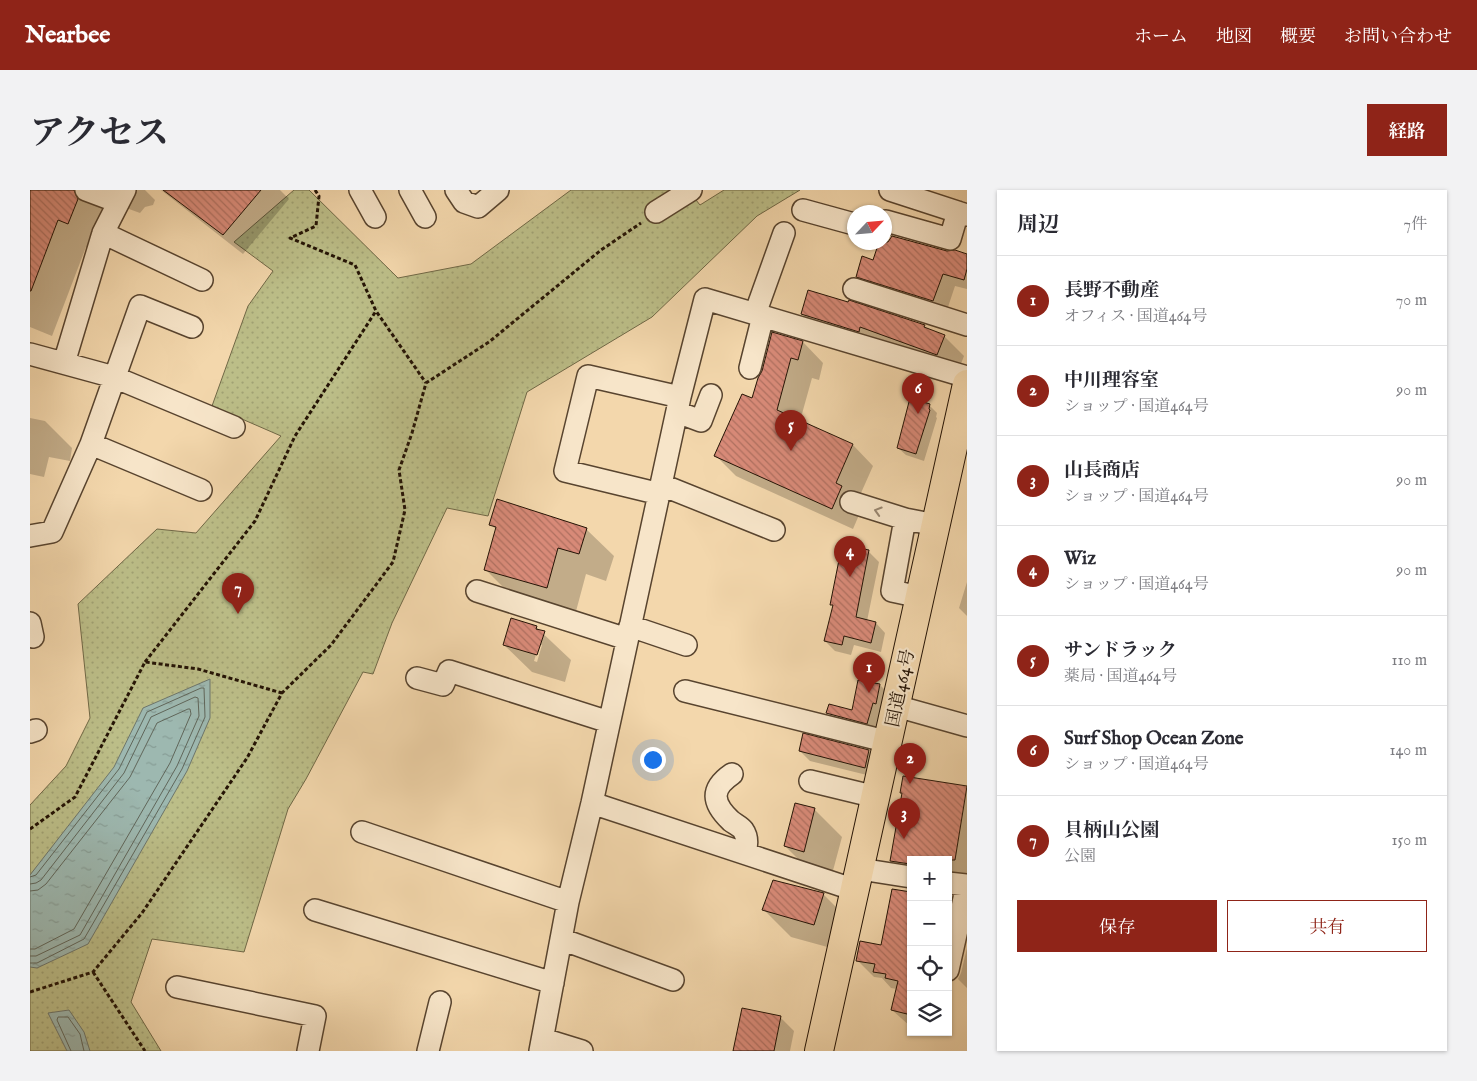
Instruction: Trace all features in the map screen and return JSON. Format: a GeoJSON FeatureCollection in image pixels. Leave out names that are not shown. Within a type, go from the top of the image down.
{"type":"FeatureCollection","features":[{"type":"Feature","properties":{"kind":"highway","name":"国道464号"},"geometry":{"type":"LineString","coordinates":[[819,1051],[936,526],[960,452],[967,384]]}},
{"type":"Feature","properties":{"kind":"street"},"geometry":{"type":"LineString","coordinates":[[64,363],[103,233],[121,196],[86,190]]}},
{"type":"Feature","properties":{"kind":"street"},"geometry":{"type":"LineString","coordinates":[[360,190],[375,217]]}},
{"type":"Feature","properties":{"kind":"street"},"geometry":{"type":"LineString","coordinates":[[410,190],[426,217]]}},
{"type":"Feature","properties":{"kind":"street"},"geometry":{"type":"LineString","coordinates":[[456,190],[464,202],[478,207],[498,190]]}},
{"type":"Feature","properties":{"kind":"street"},"geometry":{"type":"LineString","coordinates":[[656,212],[691,190]]}},
{"type":"Feature","properties":{"kind":"street"},"geometry":{"type":"LineString","coordinates":[[890,190],[962,213],[950,239],[892,222]]}},
{"type":"Feature","properties":{"kind":"street"},"geometry":{"type":"LineString","coordinates":[[803,210],[847,222]]}},
{"type":"Feature","properties":{"kind":"street"},"geometry":{"type":"LineString","coordinates":[[103,233],[202,280]]}},
{"type":"Feature","properties":{"kind":"street"},"geometry":{"type":"LineString","coordinates":[[750,368],[759,315],[784,233]]}},
{"type":"Feature","properties":{"kind":"street"},"geometry":{"type":"LineString","coordinates":[[854,288],[967,325]]}},
{"type":"Feature","properties":{"kind":"street"},"geometry":{"type":"LineString","coordinates":[[582,1051],[541,1045],[568,902],[592,803],[679,404],[705,299],[967,377]]}},
{"type":"Feature","properties":{"kind":"street"},"geometry":{"type":"LineString","coordinates":[[30,536],[52,532],[91,444],[140,306],[192,327]]}},
{"type":"Feature","properties":{"kind":"street"},"geometry":{"type":"LineString","coordinates":[[30,354],[114,377],[234,427]]}},
{"type":"Feature","properties":{"kind":"street"},"geometry":{"type":"LineString","coordinates":[[711,395],[701,421],[679,404],[588,376],[565,471],[661,490],[774,530]]}},
{"type":"Feature","properties":{"kind":"street"},"geometry":{"type":"LineString","coordinates":[[91,444],[201,490]]}},
{"type":"Feature","properties":{"kind":"street"},"geometry":{"type":"LineString","coordinates":[[851,502],[905,519],[936,526]]}},
{"type":"Feature","properties":{"kind":"street"},"geometry":{"type":"LineString","coordinates":[[905,519],[892,591],[920,596]]}},
{"type":"Feature","properties":{"kind":"street"},"geometry":{"type":"LineString","coordinates":[[477,591],[629,632],[686,644]]}},
{"type":"Feature","properties":{"kind":"street"},"geometry":{"type":"LineString","coordinates":[[417,678],[443,685],[449,671],[609,722]]}},
{"type":"Feature","properties":{"kind":"street"},"geometry":{"type":"LineString","coordinates":[[685,691],[888,742]]}},
{"type":"Feature","properties":{"kind":"street"},"geometry":{"type":"LineString","coordinates":[[896,706],[967,726]]}},
{"type":"Feature","properties":{"kind":"street"},"geometry":{"type":"LineString","coordinates":[[732,774],[721,781],[716,790],[716,803],[721,812],[743,830],[747,846],[745,853]]}},
{"type":"Feature","properties":{"kind":"street"},"geometry":{"type":"LineString","coordinates":[[810,781],[876,796]]}},
{"type":"Feature","properties":{"kind":"street"},"geometry":{"type":"LineString","coordinates":[[592,803],[745,853],[857,879],[907,877]]}},
{"type":"Feature","properties":{"kind":"street"},"geometry":{"type":"LineString","coordinates":[[362,832],[568,902]]}},
{"type":"Feature","properties":{"kind":"street"},"geometry":{"type":"LineString","coordinates":[[952,883],[967,885],[952,952]]}},
{"type":"Feature","properties":{"kind":"street"},"geometry":{"type":"LineString","coordinates":[[315,910],[553,984]]}},
{"type":"Feature","properties":{"kind":"street"},"geometry":{"type":"LineString","coordinates":[[561,939],[673,980]]}},
{"type":"Feature","properties":{"kind":"street"},"geometry":{"type":"LineString","coordinates":[[177,987],[315,1016],[308,1051]]}},
{"type":"Feature","properties":{"kind":"street"},"geometry":{"type":"LineString","coordinates":[[428,1051],[440,1002]]}},
{"type":"Feature","properties":{"kind":"path"},"geometry":{"type":"LineString","coordinates":[[315,190],[319,196],[316,226],[290,238],[355,265],[376,311],[426,383]]}},
{"type":"Feature","properties":{"kind":"path"},"geometry":{"type":"LineString","coordinates":[[30,992],[93,972],[142,913],[247,758],[282,693],[330,645],[393,562],[405,510],[399,470],[426,383],[489,342],[601,250],[656,212]]}},
{"type":"Feature","properties":{"kind":"path"},"geometry":{"type":"LineString","coordinates":[[30,829],[75,797],[145,662],[255,522],[294,436],[376,311]]}},
{"type":"Feature","properties":{"kind":"path"},"geometry":{"type":"LineString","coordinates":[[145,662],[198,669],[282,693]]}},
{"type":"Feature","properties":{"kind":"path"},"geometry":{"type":"LineString","coordinates":[[93,972],[145,1051]]}},
{"type":"Feature","properties":{"kind":"green space"},"geometry":{"type":"Polygon","coordinates":[[[294,190],[309,190],[398,278],[471,264],[571,190],[688,190],[700,205],[724,190],[800,190],[757,216],[652,317],[527,392],[488,516],[447,508],[392,623],[373,674],[363,672],[288,809],[244,952],[152,939],[131,1002],[161,1051],[30,1051],[30,805],[66,766],[90,718],[78,604],[157,529],[196,533],[281,436],[212,406],[248,306],[273,271],[234,242],[294,190]]]}},
{"type":"Feature","properties":{"kind":"water"},"geometry":{"type":"Polygon","coordinates":[[[210,679],[210,718],[187,771],[88,944],[37,968],[30,967],[30,875],[114,767],[143,708],[210,679]]]}},
{"type":"Feature","properties":{"kind":"water"},"geometry":{"type":"Polygon","coordinates":[[[69,1010],[84,1032],[90,1051],[67,1051],[48,1013],[69,1010]]]}},
{"type":"Feature","properties":{"kind":"building"},"geometry":{"type":"Polygon","coordinates":[[[30,190],[74,190],[78,199],[68,224],[58,220],[31,291],[30,291],[30,190]]]}},
{"type":"Feature","properties":{"kind":"building"},"geometry":{"type":"Polygon","coordinates":[[[163,190],[261,190],[223,235],[163,190]]]}},
{"type":"Feature","properties":{"kind":"building"},"geometry":{"type":"Polygon","coordinates":[[[892,236],[947,251],[955,250],[967,254],[967,269],[964,280],[943,274],[933,301],[856,277],[862,256],[873,260],[876,250],[892,250],[892,236]]]}},
{"type":"Feature","properties":{"kind":"building"},"geometry":{"type":"Polygon","coordinates":[[[808,290],[848,302],[849,300],[925,325],[924,327],[945,335],[937,355],[860,327],[859,332],[801,314],[808,290]]]}},
{"type":"Feature","properties":{"kind":"building"},"geometry":{"type":"Polygon","coordinates":[[[772,332],[803,341],[798,360],[791,358],[777,410],[853,444],[836,483],[842,486],[832,509],[714,456],[742,394],[752,398],[762,371],[772,332]]]}},
{"type":"Feature","properties":{"kind":"building"},"geometry":{"type":"Polygon","coordinates":[[[910,398],[930,404],[930,410],[916,454],[897,448],[910,398]]]}},
{"type":"Feature","properties":{"kind":"building"},"geometry":{"type":"Polygon","coordinates":[[[497,499],[587,528],[579,554],[558,548],[547,588],[484,570],[496,527],[489,525],[497,499]]]}},
{"type":"Feature","properties":{"kind":"building"},"geometry":{"type":"Polygon","coordinates":[[[842,545],[869,550],[856,617],[876,622],[871,643],[844,636],[842,645],[824,641],[833,605],[830,605],[842,545]]]}},
{"type":"Feature","properties":{"kind":"building"},"geometry":{"type":"Polygon","coordinates":[[[511,618],[537,626],[536,629],[545,631],[537,655],[503,645],[511,618]]]}},
{"type":"Feature","properties":{"kind":"building"},"geometry":{"type":"Polygon","coordinates":[[[858,680],[880,684],[876,704],[873,703],[867,724],[826,713],[829,704],[852,710],[858,680]]]}},
{"type":"Feature","properties":{"kind":"building"},"geometry":{"type":"Polygon","coordinates":[[[803,733],[869,750],[865,768],[799,751],[803,733]]]}},
{"type":"Feature","properties":{"kind":"building"},"geometry":{"type":"Polygon","coordinates":[[[903,776],[967,786],[955,860],[952,860],[952,856],[907,856],[907,864],[890,861],[902,793],[900,793],[903,776]]]}},
{"type":"Feature","properties":{"kind":"building"},"geometry":{"type":"Polygon","coordinates":[[[795,803],[815,808],[804,852],[784,846],[795,803]]]}},
{"type":"Feature","properties":{"kind":"building"},"geometry":{"type":"Polygon","coordinates":[[[773,880],[824,893],[814,925],[762,910],[773,880]]]}},
{"type":"Feature","properties":{"kind":"building"},"geometry":{"type":"Polygon","coordinates":[[[892,889],[907,891],[907,1014],[891,1010],[898,981],[885,978],[886,974],[873,972],[875,964],[856,961],[860,941],[881,945],[892,889]]]}},
{"type":"Feature","properties":{"kind":"building"},"geometry":{"type":"Polygon","coordinates":[[[742,1008],[781,1016],[774,1051],[733,1051],[742,1008]]]}},
{"type":"Feature","properties":{"kind":"place","name":"Surf Shop Ocean Zone"},"geometry":{"type":"Point","coordinates":[918,414]}},
{"type":"Feature","properties":{"kind":"place","name":"サンドラック"},"geometry":{"type":"Point","coordinates":[791,451]}},
{"type":"Feature","properties":{"kind":"place","name":"Wiz"},"geometry":{"type":"Point","coordinates":[850,577]}},
{"type":"Feature","properties":{"kind":"place","name":"貝柄山公園"},"geometry":{"type":"Point","coordinates":[238,614]}},
{"type":"Feature","properties":{"kind":"place","name":"長野不動産"},"geometry":{"type":"Point","coordinates":[869,693]}},
{"type":"Feature","properties":{"kind":"place","name":"中川理容室"},"geometry":{"type":"Point","coordinates":[910,784]}},
{"type":"Feature","properties":{"kind":"place","name":"山長商店"},"geometry":{"type":"Point","coordinates":[904,839]}}]}
